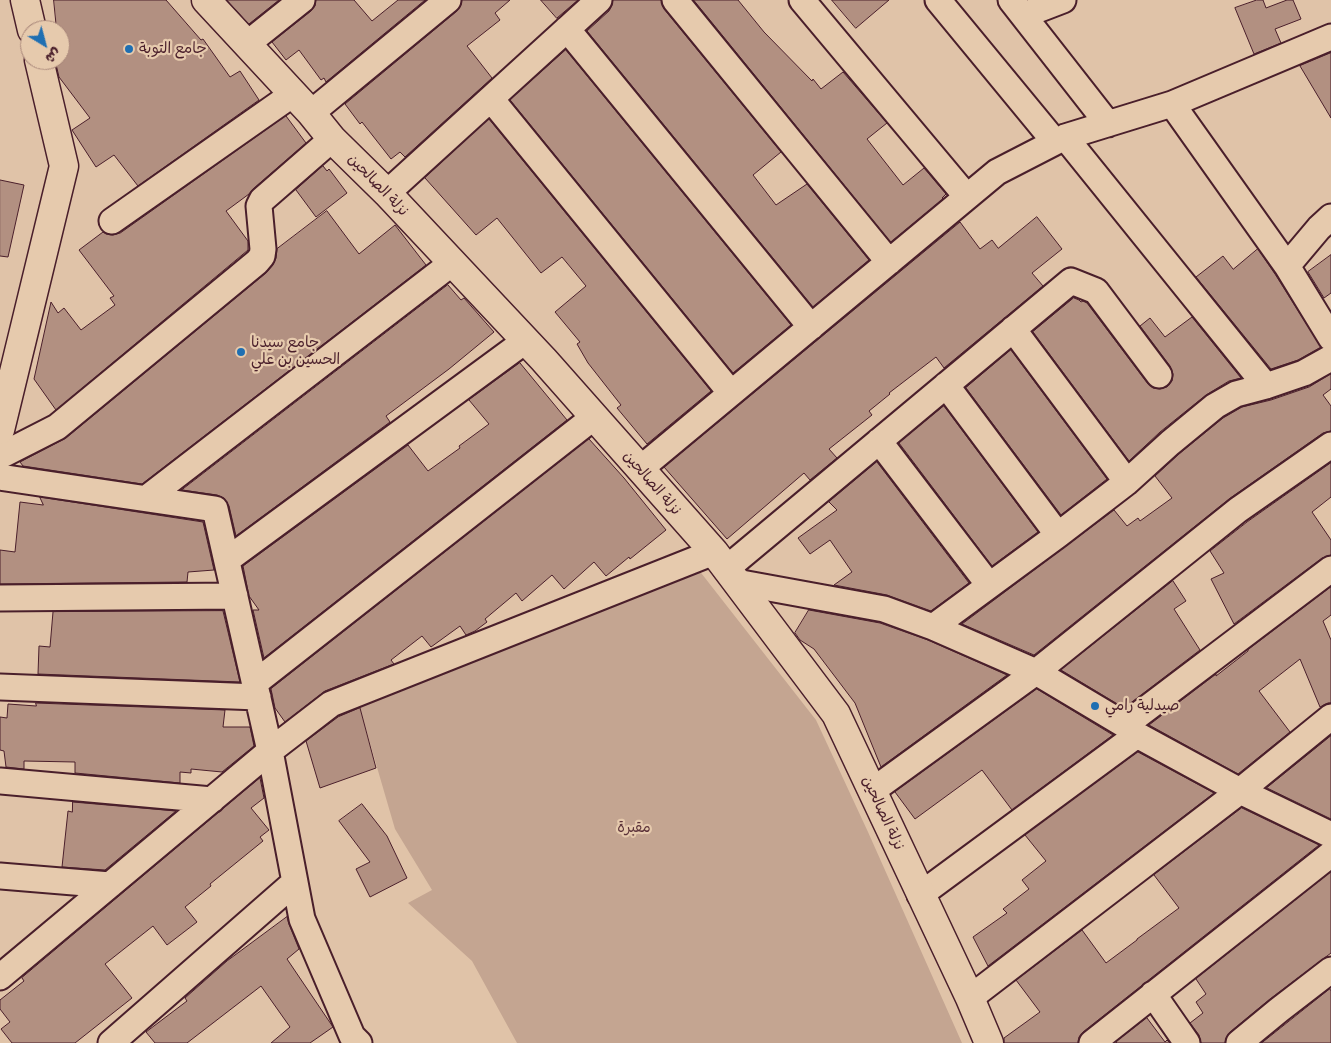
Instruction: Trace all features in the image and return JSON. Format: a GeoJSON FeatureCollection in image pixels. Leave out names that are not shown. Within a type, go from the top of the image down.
{"type":"FeatureCollection","features":[{"type":"Feature","properties":{"kind":"main road"},"geometry":{"type":"LineString","coordinates":[[25,0],[30,20]]}},
{"type":"Feature","properties":{"kind":"main road","name":"نزلة الصالحين"},"geometry":{"type":"LineString","coordinates":[[206,0],[332,138],[387,193],[525,340],[640,469],[725,568],[836,714],[970,998],[989,1043]]}},
{"type":"Feature","properties":{"kind":"main road"},"geometry":{"type":"LineString","coordinates":[[0,430],[64,166],[41,70]]}},
{"type":"Feature","properties":{"kind":"street"},"geometry":{"type":"LineString","coordinates":[[247,44],[302,0]]}},
{"type":"Feature","properties":{"kind":"street"},"geometry":{"type":"LineString","coordinates":[[112,221],[302,104],[448,0]]}},
{"type":"Feature","properties":{"kind":"street"},"geometry":{"type":"LineString","coordinates":[[387,193],[599,0]]}},
{"type":"Feature","properties":{"kind":"street"},"geometry":{"type":"LineString","coordinates":[[675,0],[889,262]]}},
{"type":"Feature","properties":{"kind":"street"},"geometry":{"type":"LineString","coordinates":[[802,0],[967,197]]}},
{"type":"Feature","properties":{"kind":"street"},"geometry":{"type":"LineString","coordinates":[[938,0],[1060,140],[1266,386]]}},
{"type":"Feature","properties":{"kind":"street"},"geometry":{"type":"LineString","coordinates":[[1063,0],[1018,8],[1108,124]]}},
{"type":"Feature","properties":{"kind":"street"},"geometry":{"type":"LineString","coordinates":[[567,29],[811,327]]}},
{"type":"Feature","properties":{"kind":"street"},"geometry":{"type":"LineString","coordinates":[[640,469],[997,172],[1060,140],[1172,104],[1331,37]]}},
{"type":"Feature","properties":{"kind":"street"},"geometry":{"type":"LineString","coordinates":[[491,99],[731,393]]}},
{"type":"Feature","properties":{"kind":"street"},"geometry":{"type":"LineString","coordinates":[[1172,104],[1287,266],[1331,338]]}},
{"type":"Feature","properties":{"kind":"street"},"geometry":{"type":"LineString","coordinates":[[0,456],[57,427],[257,262],[262,256],[263,248],[259,206],[262,200],[332,138]]}},
{"type":"Feature","properties":{"kind":"street"},"geometry":{"type":"LineString","coordinates":[[1287,266],[1319,228],[1331,217]]}},
{"type":"Feature","properties":{"kind":"street"},"geometry":{"type":"LineString","coordinates":[[147,498],[452,263]]}},
{"type":"Feature","properties":{"kind":"street"},"geometry":{"type":"LineString","coordinates":[[0,977],[270,751],[330,704],[725,568],[1071,281],[1096,291],[1159,375]]}},
{"type":"Feature","properties":{"kind":"street"},"geometry":{"type":"LineString","coordinates":[[1013,329],[1127,482]]}},
{"type":"Feature","properties":{"kind":"street"},"geometry":{"type":"LineString","coordinates":[[227,560],[525,340]]}},
{"type":"Feature","properties":{"kind":"street"},"geometry":{"type":"LineString","coordinates":[[933,627],[1127,482],[1215,406],[1236,394],[1304,373],[1331,358]]}},
{"type":"Feature","properties":{"kind":"street"},"geometry":{"type":"LineString","coordinates":[[946,385],[1058,535]]}},
{"type":"Feature","properties":{"kind":"street"},"geometry":{"type":"LineString","coordinates":[[0,687],[256,690],[594,417]]}},
{"type":"Feature","properties":{"kind":"street"},"geometry":{"type":"LineString","coordinates":[[879,441],[990,585]]}},
{"type":"Feature","properties":{"kind":"street"},"geometry":{"type":"LineString","coordinates":[[872,791],[1036,672],[1238,510],[1331,445]]}},
{"type":"Feature","properties":{"kind":"street"},"geometry":{"type":"LineString","coordinates":[[0,477],[215,509],[270,751],[302,919],[351,1041]]}},
{"type":"Feature","properties":{"kind":"street"},"geometry":{"type":"LineString","coordinates":[[725,568],[884,609],[933,627],[1036,672],[1131,730],[1240,791],[1331,835]]}},
{"type":"Feature","properties":{"kind":"street"},"geometry":{"type":"LineString","coordinates":[[920,895],[1131,730],[1331,569]]}},
{"type":"Feature","properties":{"kind":"street"},"geometry":{"type":"LineString","coordinates":[[0,598],[235,596]]}},
{"type":"Feature","properties":{"kind":"street"},"geometry":{"type":"LineString","coordinates":[[970,998],[1240,791],[1331,717]]}},
{"type":"Feature","properties":{"kind":"street"},"geometry":{"type":"LineString","coordinates":[[0,781],[212,800]]}},
{"type":"Feature","properties":{"kind":"street"},"geometry":{"type":"LineString","coordinates":[[1092,1043],[1331,854]]}},
{"type":"Feature","properties":{"kind":"street"},"geometry":{"type":"LineString","coordinates":[[0,876],[110,885]]}},
{"type":"Feature","properties":{"kind":"street"},"geometry":{"type":"LineString","coordinates":[[110,1043],[295,882]]}},
{"type":"Feature","properties":{"kind":"street"},"geometry":{"type":"LineString","coordinates":[[1239,1043],[1331,970]]}},
{"type":"Feature","properties":{"kind":"street"},"geometry":{"type":"LineString","coordinates":[[1153,994],[1187,1043]]}},
{"type":"Feature","properties":{"kind":"green space","name":"مقبرة"},"geometry":{"type":"Polygon","coordinates":[[[698,569],[816,720],[962,1043],[517,1043],[472,961],[408,903],[432,890],[395,829],[358,702],[698,569]]]}},
{"type":"Feature","properties":{"kind":"building"},"geometry":{"type":"Polygon","coordinates":[[[54,0],[166,0],[201,40],[203,39],[230,77],[240,71],[259,100],[138,186],[114,155],[96,167],[72,130],[90,118],[59,77],[57,70],[70,70],[70,20],[56,20],[54,0]]]}},
{"type":"Feature","properties":{"kind":"building"},"geometry":{"type":"Polygon","coordinates":[[[227,0],[279,0],[249,24],[227,0]]]}},
{"type":"Feature","properties":{"kind":"building"},"geometry":{"type":"Polygon","coordinates":[[[316,0],[354,0],[372,21],[398,0],[425,0],[326,82],[324,78],[321,80],[299,50],[286,60],[272,42],[311,11],[315,6],[316,0]]]}},
{"type":"Feature","properties":{"kind":"building"},"geometry":{"type":"Polygon","coordinates":[[[462,0],[510,0],[495,13],[500,20],[467,46],[492,78],[405,157],[400,152],[391,159],[345,104],[457,11],[462,0]]]}},
{"type":"Feature","properties":{"kind":"building"},"geometry":{"type":"Polygon","coordinates":[[[541,0],[578,0],[557,18],[541,0]]]}},
{"type":"Feature","properties":{"kind":"building"},"geometry":{"type":"Polygon","coordinates":[[[613,0],[661,0],[664,9],[781,152],[753,175],[776,205],[807,184],[869,260],[813,307],[587,31],[609,11],[613,0]]]}},
{"type":"Feature","properties":{"kind":"building"},"geometry":{"type":"Polygon","coordinates":[[[694,0],[738,0],[764,32],[821,89],[843,72],[887,123],[867,139],[903,185],[924,168],[946,194],[943,199],[891,242],[694,0]]]}},
{"type":"Feature","properties":{"kind":"building"},"geometry":{"type":"Polygon","coordinates":[[[832,0],[889,0],[856,28],[832,0]]]}},
{"type":"Feature","properties":{"kind":"building"},"geometry":{"type":"Polygon","coordinates":[[[1257,0],[1263,0],[1266,8],[1287,0],[1293,0],[1301,19],[1275,29],[1281,43],[1254,54],[1235,8],[1257,0]]]}},
{"type":"Feature","properties":{"kind":"building"},"geometry":{"type":"Polygon","coordinates":[[[566,50],[791,325],[733,373],[510,100],[566,50]]]}},
{"type":"Feature","properties":{"kind":"building"},"geometry":{"type":"Polygon","coordinates":[[[1331,53],[1331,118],[1300,66],[1331,53]]]}},
{"type":"Feature","properties":{"kind":"building"},"geometry":{"type":"Polygon","coordinates":[[[286,116],[306,143],[249,194],[226,211],[248,241],[248,250],[56,410],[34,379],[51,302],[58,313],[64,308],[81,330],[115,305],[110,298],[114,296],[79,250],[103,232],[113,235],[120,233],[286,116]]]}},
{"type":"Feature","properties":{"kind":"building"},"geometry":{"type":"Polygon","coordinates":[[[489,119],[711,391],[647,444],[617,408],[621,405],[588,363],[577,344],[580,342],[555,312],[586,286],[562,257],[541,273],[497,218],[476,235],[425,178],[489,119]]]}},
{"type":"Feature","properties":{"kind":"building"},"geometry":{"type":"Polygon","coordinates":[[[323,166],[327,171],[329,169],[347,193],[316,217],[296,190],[323,166]]]}},
{"type":"Feature","properties":{"kind":"building"},"geometry":{"type":"Polygon","coordinates":[[[0,180],[24,185],[8,257],[0,256],[0,180]]]}},
{"type":"Feature","properties":{"kind":"building"},"geometry":{"type":"Polygon","coordinates":[[[327,211],[359,254],[395,225],[426,265],[142,484],[23,466],[20,462],[66,438],[266,273],[273,265],[277,249],[327,211]]]}},
{"type":"Feature","properties":{"kind":"building"},"geometry":{"type":"Polygon","coordinates":[[[1037,217],[1062,249],[1032,273],[1043,286],[944,368],[936,357],[889,393],[869,411],[872,415],[829,449],[837,458],[810,480],[804,473],[727,539],[664,467],[960,222],[980,249],[992,240],[998,248],[1037,217]]]}},
{"type":"Feature","properties":{"kind":"building"},"geometry":{"type":"Polygon","coordinates":[[[1258,249],[1321,347],[1298,360],[1271,369],[1196,277],[1223,256],[1233,269],[1258,249]]]}},
{"type":"Feature","properties":{"kind":"building"},"geometry":{"type":"Polygon","coordinates":[[[1331,255],[1331,293],[1324,298],[1308,272],[1331,255]]]}},
{"type":"Feature","properties":{"kind":"building"},"geometry":{"type":"Polygon","coordinates":[[[448,285],[461,300],[464,298],[494,332],[449,369],[386,416],[390,422],[236,536],[229,506],[224,498],[217,495],[182,490],[448,285]]]}},
{"type":"Feature","properties":{"kind":"building"},"geometry":{"type":"Polygon","coordinates":[[[1074,298],[1087,303],[1153,388],[1167,387],[1172,381],[1173,374],[1170,366],[1140,326],[1150,318],[1165,337],[1192,317],[1241,378],[1229,381],[1206,395],[1160,432],[1129,461],[1033,332],[1074,298]]]}},
{"type":"Feature","properties":{"kind":"building"},"geometry":{"type":"Polygon","coordinates":[[[1011,350],[1107,479],[1061,515],[966,388],[1011,350]]]}},
{"type":"Feature","properties":{"kind":"building"},"geometry":{"type":"Polygon","coordinates":[[[520,363],[567,420],[264,658],[253,610],[259,610],[249,596],[243,566],[408,445],[428,471],[460,448],[459,446],[489,424],[469,400],[520,363]]]}},
{"type":"Feature","properties":{"kind":"building"},"geometry":{"type":"Polygon","coordinates":[[[1331,374],[1331,389],[1323,395],[1331,406],[1331,431],[1323,433],[1229,499],[1034,655],[962,624],[1114,510],[1127,526],[1138,518],[1140,521],[1172,498],[1155,476],[1223,418],[1242,407],[1271,400],[1309,387],[1331,374]]]}},
{"type":"Feature","properties":{"kind":"building"},"geometry":{"type":"Polygon","coordinates":[[[944,406],[1038,532],[992,566],[899,443],[944,406]]]}},
{"type":"Feature","properties":{"kind":"building"},"geometry":{"type":"Polygon","coordinates":[[[589,439],[624,478],[666,530],[606,576],[594,562],[564,589],[552,575],[522,601],[516,593],[485,619],[487,622],[475,631],[466,635],[460,626],[431,647],[422,636],[391,660],[394,664],[325,691],[285,722],[275,708],[271,689],[589,439]]]}},
{"type":"Feature","properties":{"kind":"building"},"geometry":{"type":"Polygon","coordinates":[[[877,462],[969,583],[931,611],[887,595],[834,585],[852,572],[830,540],[810,554],[798,538],[837,510],[829,502],[877,462]]]}},
{"type":"Feature","properties":{"kind":"building"},"geometry":{"type":"Polygon","coordinates":[[[1331,463],[1331,497],[1312,512],[1331,540],[1331,555],[1322,558],[1234,624],[1211,579],[1224,573],[1210,551],[1247,522],[1331,463]]]}},
{"type":"Feature","properties":{"kind":"building"},"geometry":{"type":"Polygon","coordinates":[[[40,497],[203,522],[214,570],[188,572],[187,582],[0,584],[0,550],[15,552],[20,502],[43,505],[40,497]]]}},
{"type":"Feature","properties":{"kind":"building"},"geometry":{"type":"Polygon","coordinates":[[[1173,581],[1186,601],[1174,609],[1200,650],[1124,708],[1061,670],[1173,581]]]}},
{"type":"Feature","properties":{"kind":"building"},"geometry":{"type":"Polygon","coordinates":[[[1331,587],[1331,615],[1323,621],[1331,640],[1331,703],[1320,707],[1300,659],[1259,691],[1290,732],[1238,774],[1149,725],[1216,674],[1216,676],[1331,587]]]}},
{"type":"Feature","properties":{"kind":"building"},"geometry":{"type":"Polygon","coordinates":[[[809,610],[880,623],[928,640],[1007,675],[881,767],[855,703],[814,649],[800,640],[795,633],[809,610]]]}},
{"type":"Feature","properties":{"kind":"building"},"geometry":{"type":"Polygon","coordinates":[[[223,611],[240,682],[38,674],[39,646],[50,647],[53,612],[223,611]]]}},
{"type":"Feature","properties":{"kind":"building"},"geometry":{"type":"Polygon","coordinates":[[[1037,689],[1113,735],[1012,810],[982,770],[915,819],[895,792],[1037,689]]]}},
{"type":"Feature","properties":{"kind":"building"},"geometry":{"type":"Polygon","coordinates":[[[36,703],[225,710],[223,727],[250,727],[254,746],[222,772],[191,769],[191,773],[180,772],[180,783],[75,773],[75,762],[24,761],[24,769],[6,767],[4,751],[0,750],[0,717],[7,718],[8,704],[36,706],[36,703]]]}},
{"type":"Feature","properties":{"kind":"building"},"geometry":{"type":"Polygon","coordinates":[[[360,708],[376,768],[320,788],[306,741],[338,717],[360,708]]]}},
{"type":"Feature","properties":{"kind":"building"},"geometry":{"type":"Polygon","coordinates":[[[1331,736],[1331,819],[1267,788],[1331,736]]]}},
{"type":"Feature","properties":{"kind":"building"},"geometry":{"type":"Polygon","coordinates":[[[1138,752],[1214,793],[988,966],[973,937],[1007,913],[1003,909],[1029,889],[1022,880],[1046,861],[1025,835],[1138,752]]]}},
{"type":"Feature","properties":{"kind":"building"},"geometry":{"type":"Polygon","coordinates":[[[260,778],[264,798],[251,808],[269,830],[260,837],[263,841],[185,907],[197,922],[167,945],[153,926],[105,964],[132,998],[75,1043],[12,1043],[1,1029],[10,1022],[0,1009],[0,1000],[24,981],[22,978],[260,778]]]}},
{"type":"Feature","properties":{"kind":"building"},"geometry":{"type":"Polygon","coordinates":[[[73,802],[176,811],[105,870],[62,867],[68,811],[72,812],[73,802]]]}},
{"type":"Feature","properties":{"kind":"building"},"geometry":{"type":"Polygon","coordinates":[[[362,804],[387,836],[407,878],[370,897],[356,869],[370,862],[339,821],[362,804]]]}},
{"type":"Feature","properties":{"kind":"building"},"geometry":{"type":"Polygon","coordinates":[[[1242,808],[1319,845],[1083,1032],[1079,1037],[1078,1043],[1004,1043],[1004,1038],[1040,1012],[1016,980],[1082,930],[1106,963],[1137,940],[1179,908],[1154,875],[1242,808]]]}},
{"type":"Feature","properties":{"kind":"building"},"geometry":{"type":"Polygon","coordinates":[[[1331,872],[1331,953],[1230,1032],[1225,1043],[1201,1043],[1199,1035],[1190,1023],[1203,1013],[1196,1002],[1206,994],[1196,979],[1331,872]]]}},
{"type":"Feature","properties":{"kind":"building"},"geometry":{"type":"Polygon","coordinates":[[[287,917],[299,949],[287,959],[333,1027],[310,1043],[271,1043],[290,1027],[261,986],[187,1043],[155,1043],[146,1032],[187,1001],[185,998],[227,961],[287,917]]]}},
{"type":"Feature","properties":{"kind":"building"},"geometry":{"type":"Polygon","coordinates":[[[1330,989],[1331,1043],[1262,1043],[1330,989]]]}},
{"type":"Feature","properties":{"kind":"building"},"geometry":{"type":"Polygon","coordinates":[[[1147,1018],[1165,1042],[1167,1040],[1170,1043],[1116,1042],[1147,1018]]]}},
{"type":"Feature","properties":{"kind":"place","name":"جامع التوبة"},"geometry":{"type":"Point","coordinates":[129,49]}},
{"type":"Feature","properties":{"kind":"place","name":"جامع سيدنا الحسين بن علي"},"geometry":{"type":"Point","coordinates":[241,352]}},
{"type":"Feature","properties":{"kind":"place","name":"صيدلية رامي"},"geometry":{"type":"Point","coordinates":[1095,706]}}]}
